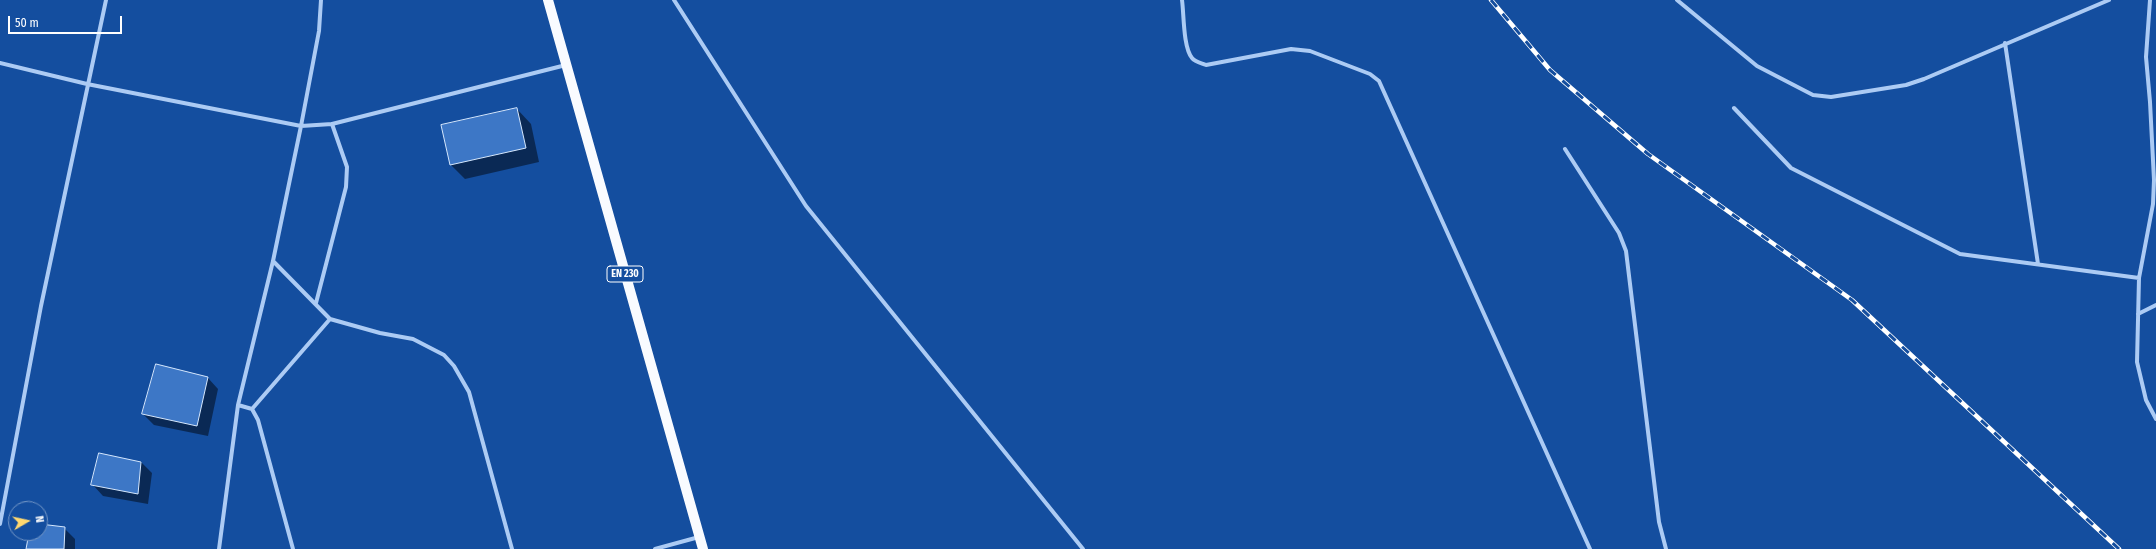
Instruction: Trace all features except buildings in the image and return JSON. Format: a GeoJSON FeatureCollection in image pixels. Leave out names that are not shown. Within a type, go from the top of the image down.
{"type":"FeatureCollection","features":[{"type":"Feature","properties":{"kind":"main road","name":"EN 230"},"geometry":{"type":"LineString","coordinates":[[548,0],[703,549]]}},
{"type":"Feature","properties":{"kind":"street"},"geometry":{"type":"LineString","coordinates":[[0,524],[41,306],[106,0]]}},
{"type":"Feature","properties":{"kind":"street"},"geometry":{"type":"LineString","coordinates":[[219,549],[238,405],[273,261],[301,126],[319,31],[321,0]]}},
{"type":"Feature","properties":{"kind":"street"},"geometry":{"type":"LineString","coordinates":[[674,0],[806,206],[1083,549]]}},
{"type":"Feature","properties":{"kind":"street"},"geometry":{"type":"LineString","coordinates":[[1182,0],[1188,52],[1193,60],[1206,65],[1291,49],[1317,54],[1370,74],[1379,81],[1590,549]]}},
{"type":"Feature","properties":{"kind":"street"},"geometry":{"type":"LineString","coordinates":[[1677,0],[1757,66],[1812,95],[1831,97],[1906,85],[1924,79],[2005,43],[2110,0]]}},
{"type":"Feature","properties":{"kind":"street"},"geometry":{"type":"LineString","coordinates":[[2150,0],[2146,56],[2150,102],[2153,196],[2139,278],[2137,362],[2146,400],[2156,419]]}},
{"type":"Feature","properties":{"kind":"street"},"geometry":{"type":"LineString","coordinates":[[2005,43],[2038,264]]}},
{"type":"Feature","properties":{"kind":"street"},"geometry":{"type":"LineString","coordinates":[[0,63],[87,84],[301,126],[332,124],[566,65]]}},
{"type":"Feature","properties":{"kind":"street"},"geometry":{"type":"LineString","coordinates":[[1734,108],[1791,168],[1960,254],[2139,278]]}},
{"type":"Feature","properties":{"kind":"street"},"geometry":{"type":"LineString","coordinates":[[316,304],[346,187],[347,167],[332,124]]}},
{"type":"Feature","properties":{"kind":"street"},"geometry":{"type":"LineString","coordinates":[[1564,149],[1619,232],[1626,251],[1660,522],[1666,549]]}},
{"type":"Feature","properties":{"kind":"street"},"geometry":{"type":"LineString","coordinates":[[273,261],[330,319],[380,333],[413,340],[438,352],[454,366],[469,392],[512,549]]}},
{"type":"Feature","properties":{"kind":"street"},"geometry":{"type":"LineString","coordinates":[[2138,314],[2156,305]]}},
{"type":"Feature","properties":{"kind":"street"},"geometry":{"type":"LineString","coordinates":[[252,409],[330,319]]}},
{"type":"Feature","properties":{"kind":"street"},"geometry":{"type":"LineString","coordinates":[[238,405],[252,409],[258,420],[293,549]]}},
{"type":"Feature","properties":{"kind":"street"},"geometry":{"type":"LineString","coordinates":[[656,549],[699,537]]}},
{"type":"Feature","properties":{"kind":"railway"},"geometry":{"type":"LineString","coordinates":[[1491,0],[1550,70],[1648,154],[1852,300],[2119,549]]}}]}
